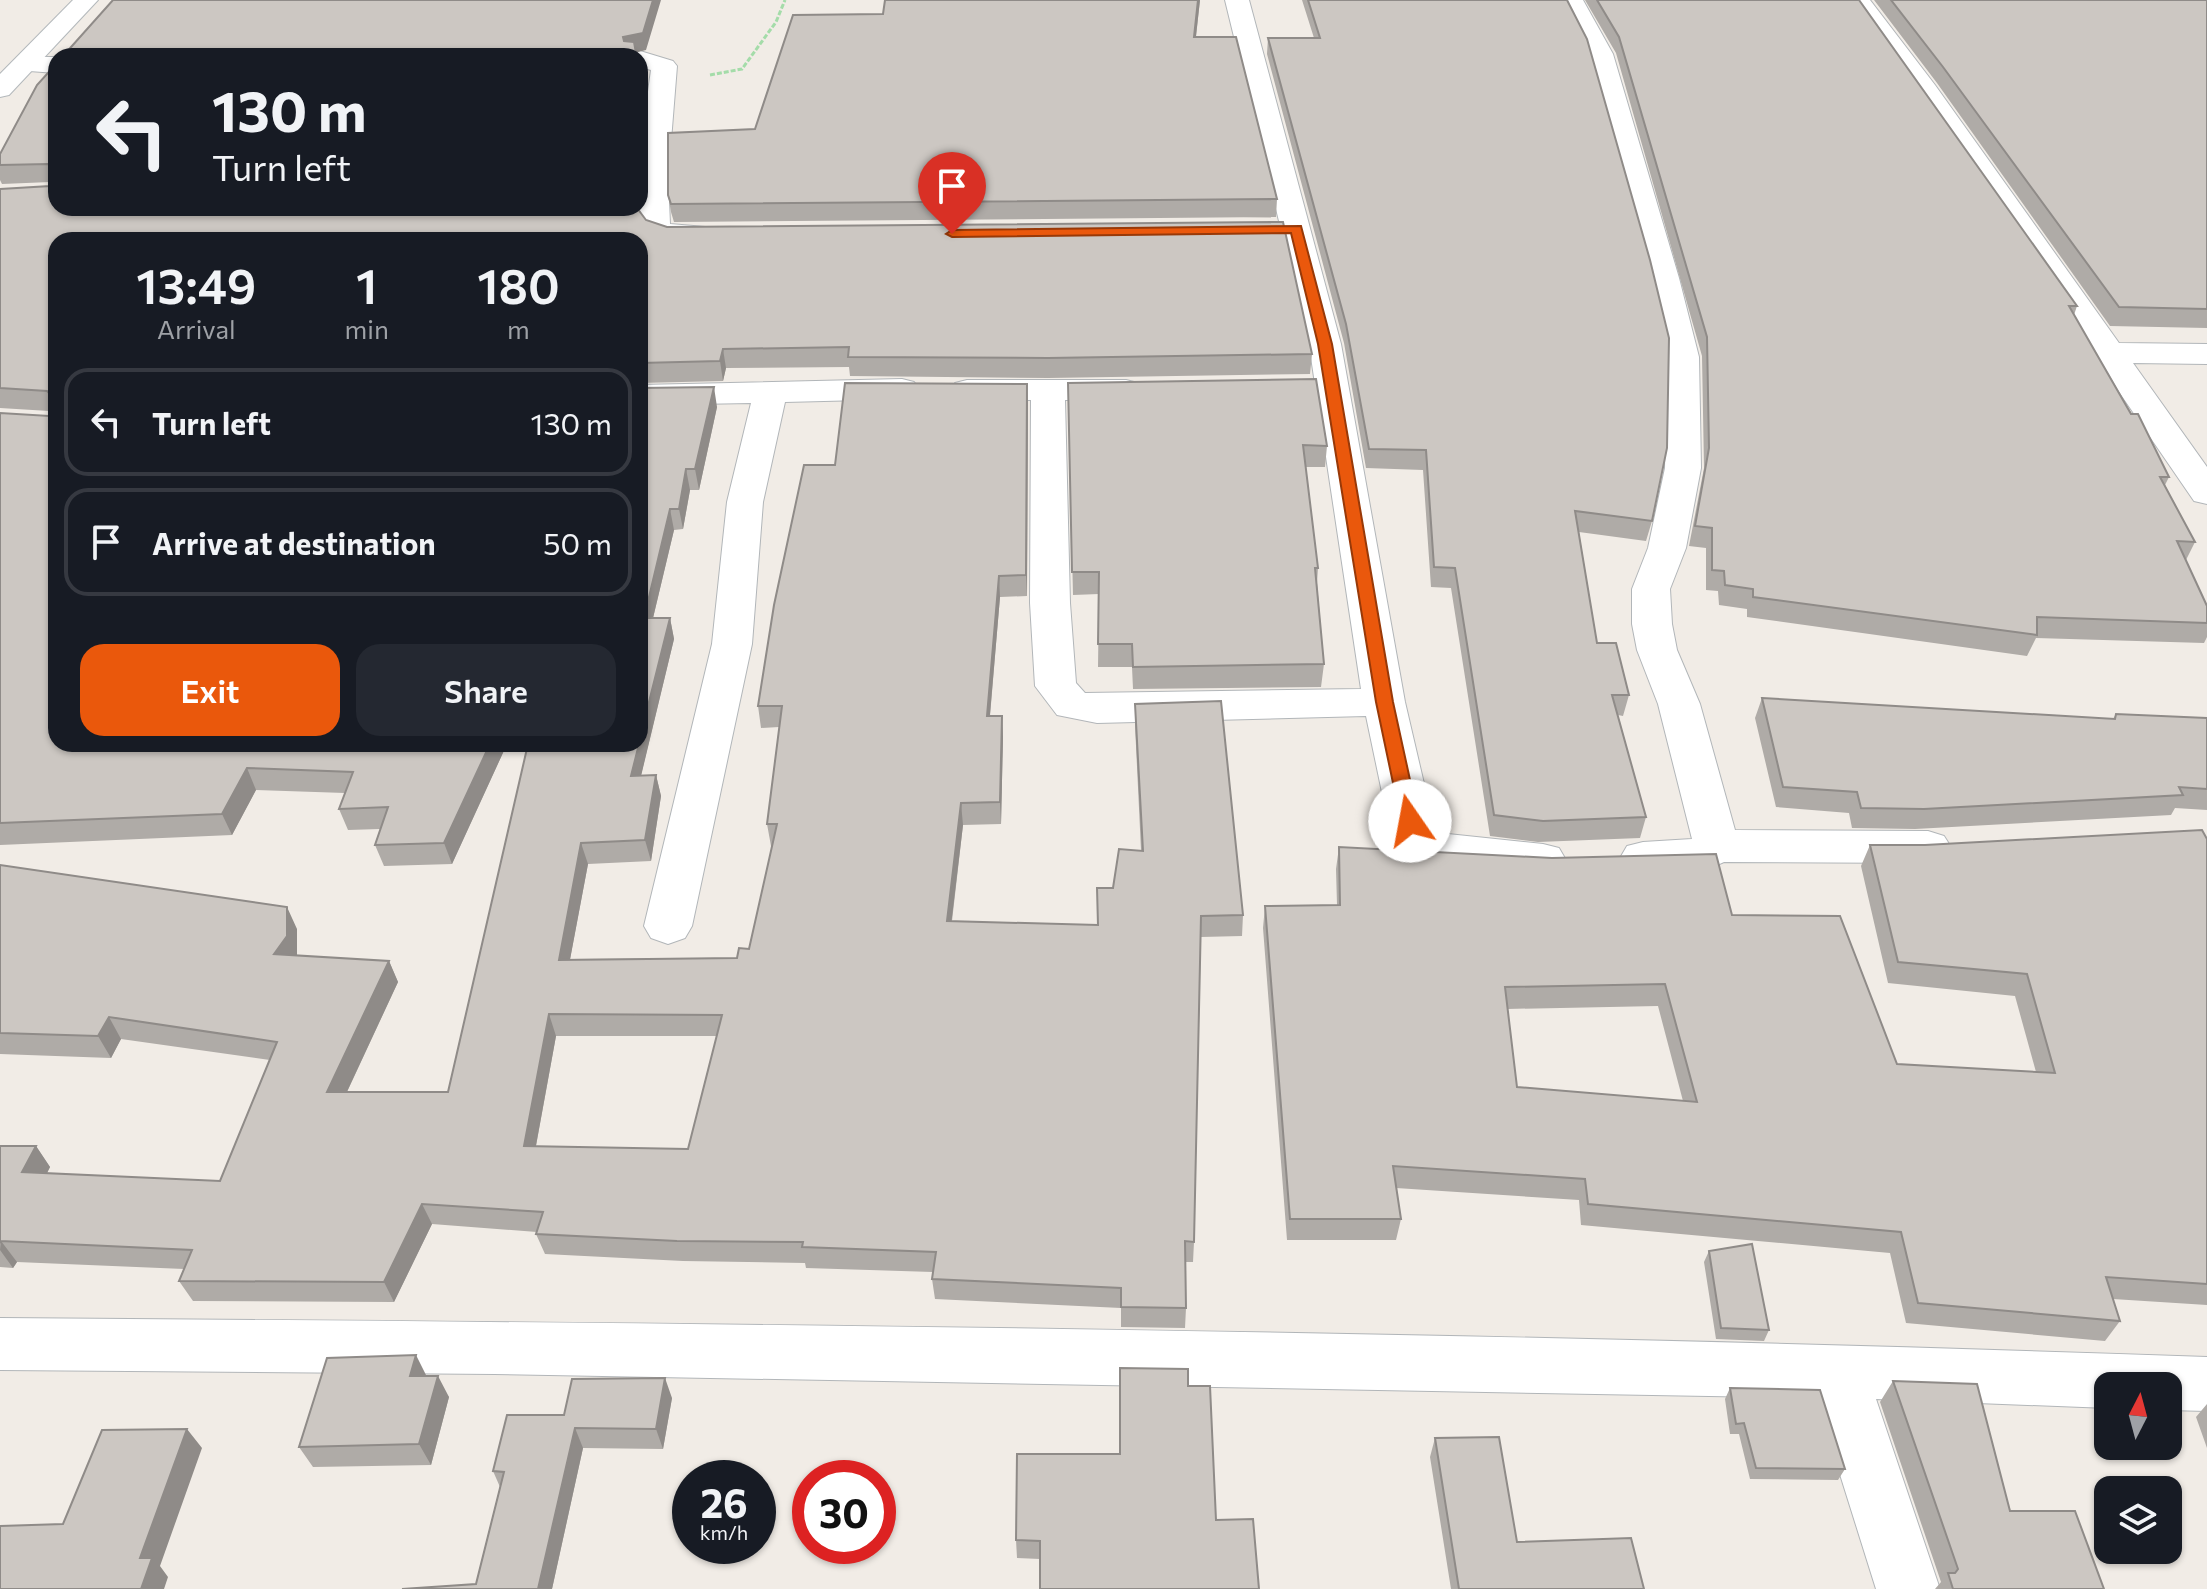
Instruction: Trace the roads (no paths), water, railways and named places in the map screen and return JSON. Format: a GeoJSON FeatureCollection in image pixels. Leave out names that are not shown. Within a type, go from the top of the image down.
{"type":"FeatureCollection","features":[{"type":"Feature","properties":{"kind":"street"},"geometry":{"type":"LineString","coordinates":[[0,89],[86,0]]}},
{"type":"Feature","properties":{"kind":"street"},"geometry":{"type":"LineString","coordinates":[[1237,0],[1281,229],[1410,821],[1425,843],[1445,850],[1538,861],[1697,856],[1717,846],[1915,848],[1976,845]]}},
{"type":"Feature","properties":{"kind":"street"},"geometry":{"type":"LineString","coordinates":[[1571,0],[1600,54],[1683,357],[1683,468],[1667,548],[1651,589],[1652,624],[1657,650],[1679,704],[1717,846]]}},
{"type":"Feature","properties":{"kind":"street"},"geometry":{"type":"LineString","coordinates":[[1858,0],[1926,91],[2207,493]]}},
{"type":"Feature","properties":{"kind":"street"},"geometry":{"type":"LineString","coordinates":[[648,61],[664,66],[648,163]]}},
{"type":"Feature","properties":{"kind":"street"},"geometry":{"type":"LineString","coordinates":[[25,65],[48,65]]}},
{"type":"Feature","properties":{"kind":"street"},"geometry":{"type":"LineString","coordinates":[[648,188],[653,222],[658,230],[671,234],[733,234]]}},
{"type":"Feature","properties":{"kind":"street"},"geometry":{"type":"LineString","coordinates":[[2110,353],[2207,354]]}},
{"type":"Feature","properties":{"kind":"street"},"geometry":{"type":"LineString","coordinates":[[648,395],[770,394],[876,388],[1159,389]]}},
{"type":"Feature","properties":{"kind":"street"},"geometry":{"type":"LineString","coordinates":[[1048,391],[1050,603],[1056,686],[1072,705],[1097,709],[1384,702]]}},
{"type":"Feature","properties":{"kind":"street"},"geometry":{"type":"LineString","coordinates":[[668,926],[732,644],[745,502],[770,394]]}},
{"type":"Feature","properties":{"kind":"street"},"geometry":{"type":"LineString","coordinates":[[0,1344],[510,1348],[1837,1371],[2207,1384]]}},
{"type":"Feature","properties":{"kind":"street"},"geometry":{"type":"LineString","coordinates":[[1837,1371],[1908,1589]]}}]}
